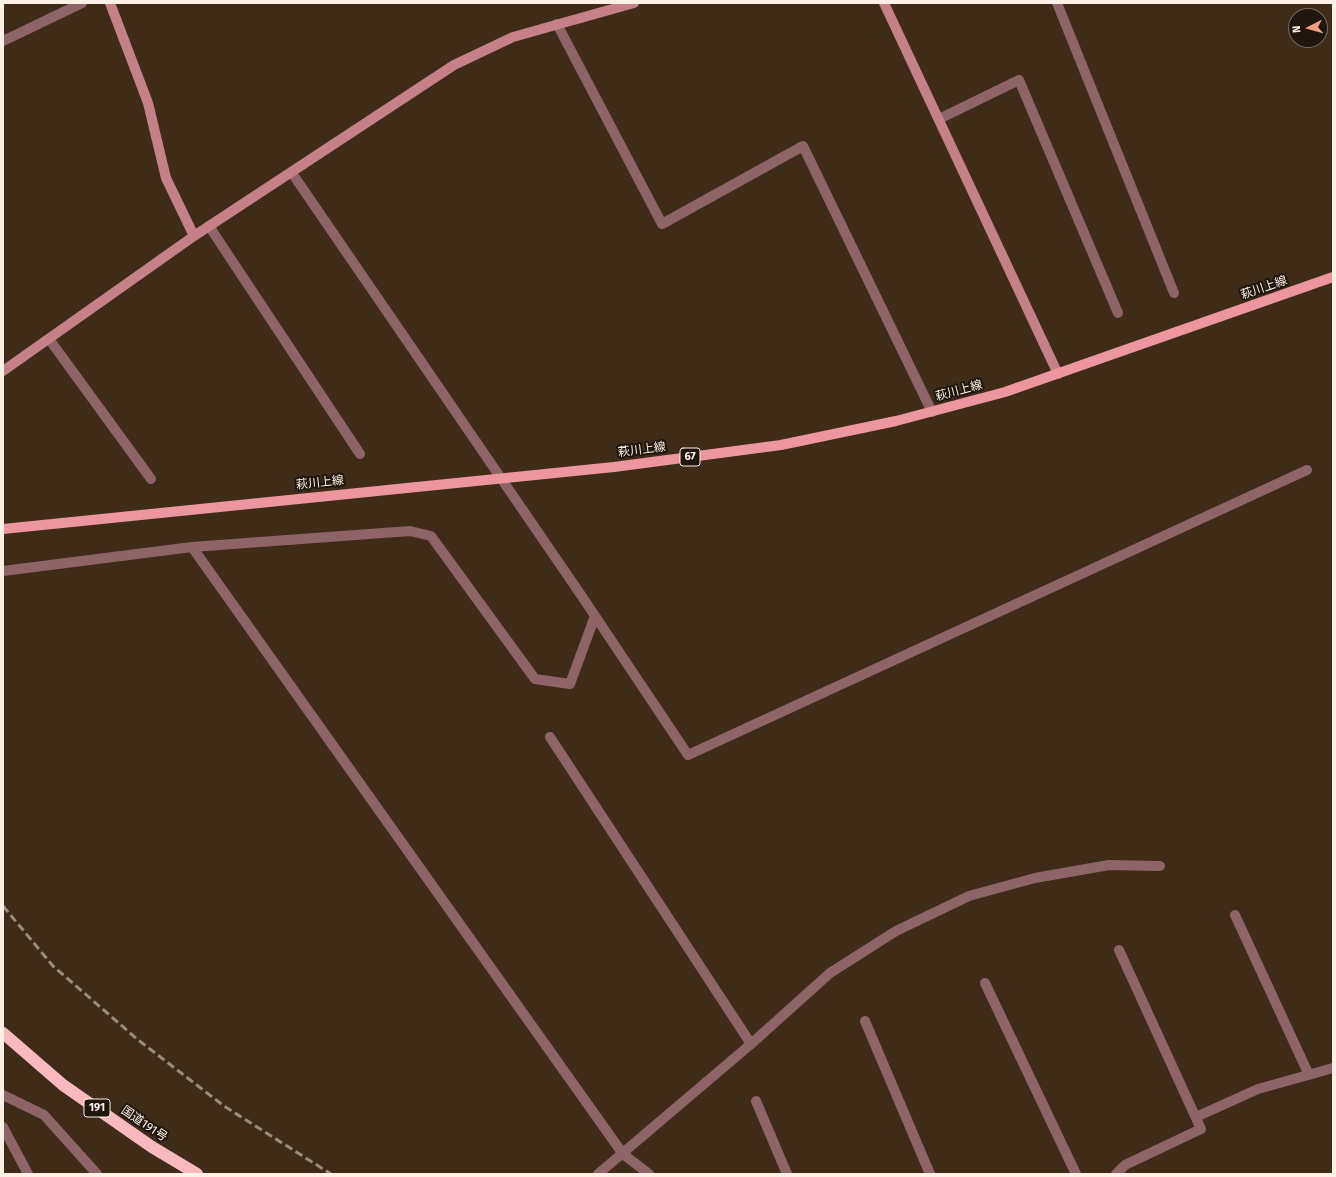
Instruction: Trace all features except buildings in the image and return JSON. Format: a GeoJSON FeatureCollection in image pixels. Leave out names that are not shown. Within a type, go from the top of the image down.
{"type":"FeatureCollection","features":[{"type":"Feature","properties":{"kind":"highway","name":"国道191号"},"geometry":{"type":"LineString","coordinates":[[3,1033],[63,1085],[152,1146],[197,1174]]}},
{"type":"Feature","properties":{"kind":"main road","name":"萩川上線"},"geometry":{"type":"LineString","coordinates":[[3,529],[614,467],[781,445],[932,412],[1005,392],[1333,277]]}},
{"type":"Feature","properties":{"kind":"street"},"geometry":{"type":"LineString","coordinates":[[3,41],[82,3]]}},
{"type":"Feature","properties":{"kind":"street"},"geometry":{"type":"LineString","coordinates":[[110,3],[148,103],[166,178],[194,236]]}},
{"type":"Feature","properties":{"kind":"street"},"geometry":{"type":"LineString","coordinates":[[3,371],[194,236],[292,173],[454,65],[513,37],[634,3]]}},
{"type":"Feature","properties":{"kind":"street"},"geometry":{"type":"LineString","coordinates":[[884,3],[1058,374]]}},
{"type":"Feature","properties":{"kind":"street"},"geometry":{"type":"LineString","coordinates":[[1057,3],[1174,293]]}},
{"type":"Feature","properties":{"kind":"street"},"geometry":{"type":"LineString","coordinates":[[557,24],[662,224],[804,146],[932,412]]}},
{"type":"Feature","properties":{"kind":"street"},"geometry":{"type":"LineString","coordinates":[[939,119],[1019,80],[1118,313]]}},
{"type":"Feature","properties":{"kind":"street"},"geometry":{"type":"LineString","coordinates":[[292,173],[688,754],[1307,470]]}},
{"type":"Feature","properties":{"kind":"street"},"geometry":{"type":"LineString","coordinates":[[209,226],[360,454]]}},
{"type":"Feature","properties":{"kind":"street"},"geometry":{"type":"LineString","coordinates":[[49,339],[151,479]]}},
{"type":"Feature","properties":{"kind":"street"},"geometry":{"type":"LineString","coordinates":[[3,571],[192,547],[410,531],[431,536],[535,679],[570,684],[595,616]]}},
{"type":"Feature","properties":{"kind":"street"},"geometry":{"type":"LineString","coordinates":[[192,547],[623,1154],[649,1174]]}},
{"type":"Feature","properties":{"kind":"street"},"geometry":{"type":"LineString","coordinates":[[550,737],[751,1044]]}},
{"type":"Feature","properties":{"kind":"street"},"geometry":{"type":"LineString","coordinates":[[598,1174],[751,1044],[830,973],[896,931],[968,896],[1035,878],[1109,864],[1160,866]]}},
{"type":"Feature","properties":{"kind":"street"},"geometry":{"type":"LineString","coordinates":[[1235,915],[1309,1074]]}},
{"type":"Feature","properties":{"kind":"street"},"geometry":{"type":"LineString","coordinates":[[1116,1174],[1125,1165],[1201,1129],[1119,950]]}},
{"type":"Feature","properties":{"kind":"street"},"geometry":{"type":"LineString","coordinates":[[985,983],[1076,1174]]}},
{"type":"Feature","properties":{"kind":"street"},"geometry":{"type":"LineString","coordinates":[[864,1021],[930,1174]]}},
{"type":"Feature","properties":{"kind":"street"},"geometry":{"type":"LineString","coordinates":[[1196,1117],[1258,1089],[1333,1068]]}},
{"type":"Feature","properties":{"kind":"street"},"geometry":{"type":"LineString","coordinates":[[3,1095],[44,1115],[97,1174]]}},
{"type":"Feature","properties":{"kind":"street"},"geometry":{"type":"LineString","coordinates":[[756,1101],[787,1174]]}},
{"type":"Feature","properties":{"kind":"street"},"geometry":{"type":"LineString","coordinates":[[3,1127],[28,1174]]}},
{"type":"Feature","properties":{"kind":"railway"},"geometry":{"type":"LineString","coordinates":[[3,906],[53,966],[137,1039],[224,1106],[331,1174]]}}]}
